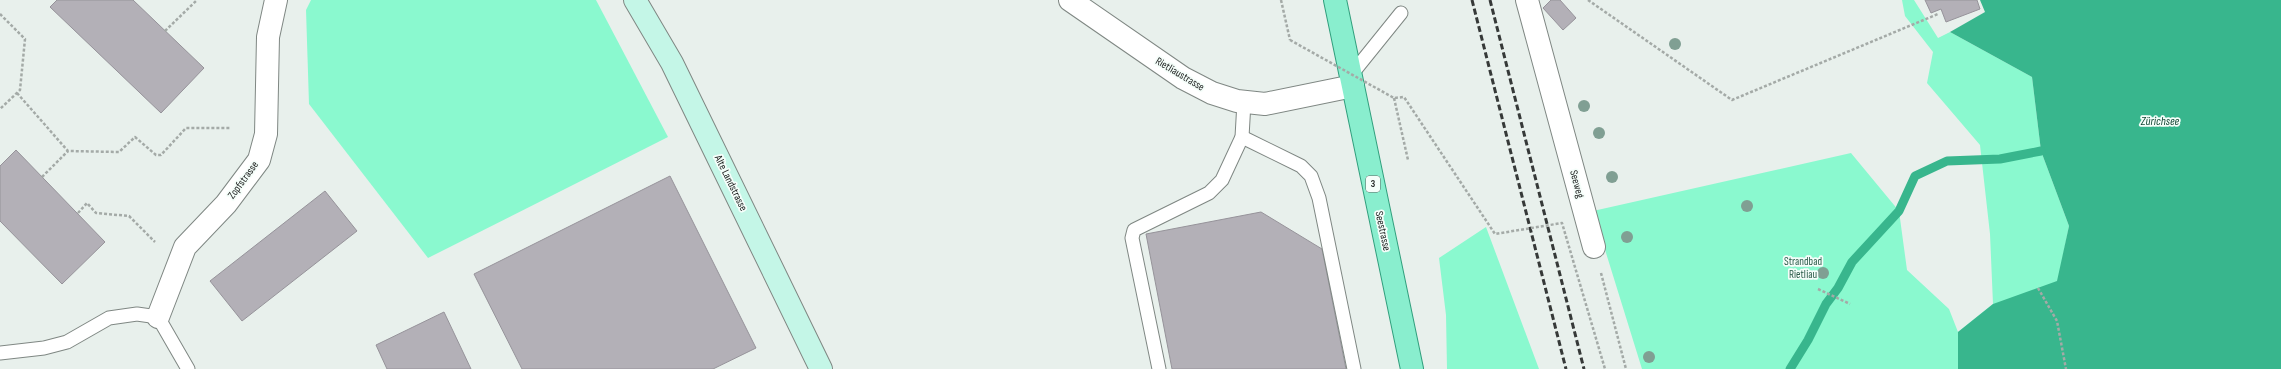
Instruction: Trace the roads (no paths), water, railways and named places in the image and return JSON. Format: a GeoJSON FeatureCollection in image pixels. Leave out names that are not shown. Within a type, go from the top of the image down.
{"type":"FeatureCollection","features":[{"type":"Feature","properties":{"kind":"main road","name":"Seestrasse"},"geometry":{"type":"LineString","coordinates":[[1335,0],[1412,369]]}},
{"type":"Feature","properties":{"kind":"street","name":"Zopfstrasse"},"geometry":{"type":"LineString","coordinates":[[158,317],[185,247],[226,204],[259,160],[266,134],[268,37],[276,0]]}},
{"type":"Feature","properties":{"kind":"street","name":"Alte Landstrasse"},"geometry":{"type":"LineString","coordinates":[[635,0],[672,63],[821,369]]}},
{"type":"Feature","properties":{"kind":"street","name":"Rietliaustrasse"},"geometry":{"type":"LineString","coordinates":[[1070,0],[1183,78],[1212,93],[1244,102],[1265,104],[1352,81]]}},
{"type":"Feature","properties":{"kind":"street","name":"Seeweg"},"geometry":{"type":"LineString","coordinates":[[1527,0],[1594,247]]}},
{"type":"Feature","properties":{"kind":"lane"},"geometry":{"type":"LineString","coordinates":[[1352,81],[1401,13]]}},
{"type":"Feature","properties":{"kind":"lane"},"geometry":{"type":"LineString","coordinates":[[1159,369],[1132,238],[1134,230],[1209,193],[1222,180],[1242,137],[1244,102]]}},
{"type":"Feature","properties":{"kind":"lane"},"geometry":{"type":"LineString","coordinates":[[1242,137],[1301,166],[1311,176],[1319,198],[1354,369]]}},
{"type":"Feature","properties":{"kind":"lane"},"geometry":{"type":"LineString","coordinates":[[0,353],[44,348],[67,342],[109,318],[137,314],[158,317],[188,369]]}},
{"type":"Feature","properties":{"kind":"water","name":"Zürichsee"},"geometry":{"type":"Polygon","coordinates":[[[1980,0],[2281,0],[2281,369],[1958,369],[1958,332],[1993,304],[2057,281],[2069,226],[2041,151],[2032,77],[1950,32],[1985,12],[1980,0]]]}},
{"type":"Feature","properties":{"kind":"waterway"},"geometry":{"type":"LineString","coordinates":[[1790,369],[1808,340],[1826,304],[1838,288],[1852,262],[1899,211],[1915,176],[1947,161],[2000,159],[2041,151]]}},
{"type":"Feature","properties":{"kind":"railway"},"geometry":{"type":"LineString","coordinates":[[1472,0],[1566,369]]}},
{"type":"Feature","properties":{"kind":"railway"},"geometry":{"type":"LineString","coordinates":[[1490,0],[1584,369]]}},
{"type":"Feature","properties":{"kind":"park label","name":"Strandbad Rietliau"},"geometry":{"type":"Point","coordinates":[1803,267]}}]}
